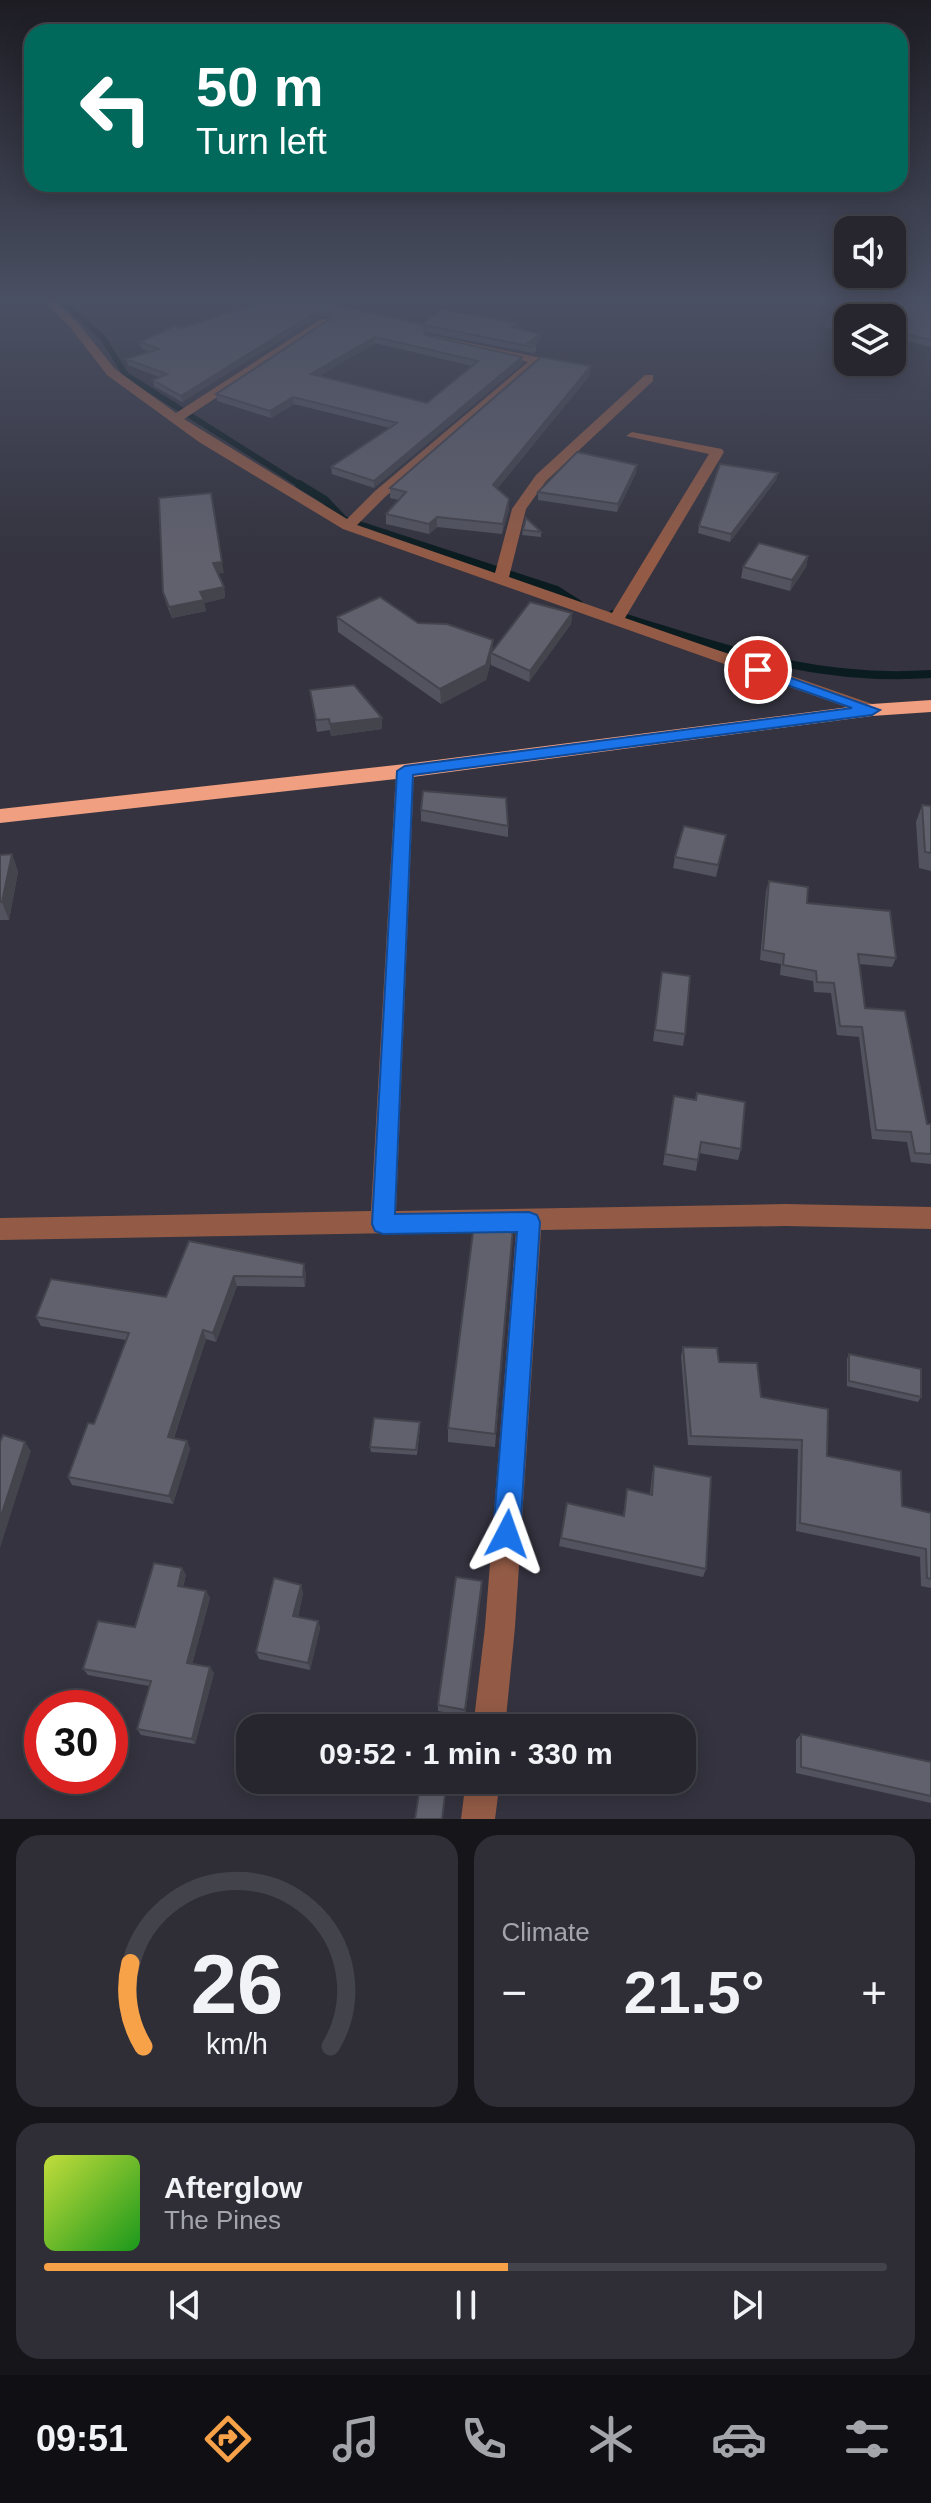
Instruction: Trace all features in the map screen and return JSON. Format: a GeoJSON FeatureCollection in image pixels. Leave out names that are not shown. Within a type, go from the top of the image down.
{"type":"FeatureCollection","features":[{"type":"Feature","properties":{"kind":"highway"},"geometry":{"type":"LineString","coordinates":[[0,816],[405,771],[872,710],[931,706]]}},
{"type":"Feature","properties":{"kind":"street"},"geometry":{"type":"LineString","coordinates":[[131,387],[175,419],[348,526],[872,710]]}},
{"type":"Feature","properties":{"kind":"street"},"geometry":{"type":"LineString","coordinates":[[175,419],[224,387]]}},
{"type":"Feature","properties":{"kind":"street"},"geometry":{"type":"LineString","coordinates":[[348,526],[380,494],[505,387]]}},
{"type":"Feature","properties":{"kind":"street"},"geometry":{"type":"LineString","coordinates":[[501,579],[519,509],[541,478],[639,387]]}},
{"type":"Feature","properties":{"kind":"street"},"geometry":{"type":"LineString","coordinates":[[616,620],[717,452],[632,436]]}},
{"type":"Feature","properties":{"kind":"street"},"geometry":{"type":"LineString","coordinates":[[383,1224],[405,771]]}},
{"type":"Feature","properties":{"kind":"street"},"geometry":{"type":"LineString","coordinates":[[0,1229],[529,1222],[785,1215],[931,1218]]}},
{"type":"Feature","properties":{"kind":"street"},"geometry":{"type":"LineString","coordinates":[[491,1714],[500,1627],[529,1222]]}},
{"type":"Feature","properties":{"kind":"street"},"geometry":{"type":"LineString","coordinates":[[478,1819],[481,1794]]}},
{"type":"Feature","properties":{"kind":"building"},"geometry":{"type":"Polygon","coordinates":[[[165,387],[196,387],[181,396],[165,387]]]}},
{"type":"Feature","properties":{"kind":"building"},"geometry":{"type":"Polygon","coordinates":[[[227,387],[363,387],[427,403],[447,387],[486,387],[374,481],[331,467],[397,423],[293,397],[270,411],[216,394],[227,387]]]}},
{"type":"Feature","properties":{"kind":"building"},"geometry":{"type":"Polygon","coordinates":[[[507,387],[574,387],[493,485],[509,499],[503,524],[437,517],[429,524],[386,514],[406,492],[390,488],[507,387]]]}},
{"type":"Feature","properties":{"kind":"building"},"geometry":{"type":"Polygon","coordinates":[[[577,452],[637,465],[618,504],[538,492],[577,452]]]}},
{"type":"Feature","properties":{"kind":"building"},"geometry":{"type":"Polygon","coordinates":[[[720,464],[778,473],[731,534],[699,526],[720,464]]]}},
{"type":"Feature","properties":{"kind":"building"},"geometry":{"type":"Polygon","coordinates":[[[211,493],[222,562],[213,563],[224,587],[200,592],[204,600],[169,607],[163,592],[159,498],[211,493]]]}},
{"type":"Feature","properties":{"kind":"building"},"geometry":{"type":"Polygon","coordinates":[[[526,518],[541,532],[523,530],[526,518]]]}},
{"type":"Feature","properties":{"kind":"building"},"geometry":{"type":"Polygon","coordinates":[[[759,543],[808,556],[792,580],[743,567],[759,543]]]}},
{"type":"Feature","properties":{"kind":"building"},"geometry":{"type":"Polygon","coordinates":[[[380,597],[418,623],[447,624],[493,640],[486,665],[440,689],[337,617],[380,597]]]}},
{"type":"Feature","properties":{"kind":"building"},"geometry":{"type":"Polygon","coordinates":[[[530,602],[572,613],[530,671],[491,653],[530,602]]]}},
{"type":"Feature","properties":{"kind":"building"},"geometry":{"type":"Polygon","coordinates":[[[354,685],[382,718],[330,724],[329,719],[316,720],[310,690],[354,685]]]}},
{"type":"Feature","properties":{"kind":"building"},"geometry":{"type":"Polygon","coordinates":[[[423,791],[506,798],[508,826],[421,810],[423,791]]]}},
{"type":"Feature","properties":{"kind":"building"},"geometry":{"type":"Polygon","coordinates":[[[922,805],[931,806],[931,853],[925,852],[922,805]]]}},
{"type":"Feature","properties":{"kind":"building"},"geometry":{"type":"Polygon","coordinates":[[[684,826],[726,835],[718,865],[675,857],[684,826]]]}},
{"type":"Feature","properties":{"kind":"building"},"geometry":{"type":"Polygon","coordinates":[[[12,854],[2,902],[0,902],[0,855],[12,854]]]}},
{"type":"Feature","properties":{"kind":"building"},"geometry":{"type":"Polygon","coordinates":[[[769,881],[808,887],[807,903],[890,911],[896,958],[858,954],[865,1008],[905,1011],[927,1124],[931,1124],[931,1154],[915,1153],[911,1132],[876,1130],[862,1027],[840,1026],[834,983],[817,982],[816,971],[783,965],[784,954],[763,950],[769,881]]]}},
{"type":"Feature","properties":{"kind":"building"},"geometry":{"type":"Polygon","coordinates":[[[662,972],[690,976],[685,1034],[655,1030],[662,972]]]}},
{"type":"Feature","properties":{"kind":"building"},"geometry":{"type":"Polygon","coordinates":[[[697,1093],[745,1102],[741,1149],[701,1142],[698,1160],[665,1154],[674,1096],[696,1100],[697,1093]]]}},
{"type":"Feature","properties":{"kind":"building"},"geometry":{"type":"Polygon","coordinates":[[[474,1224],[513,1228],[495,1434],[448,1428],[474,1224]]]}},
{"type":"Feature","properties":{"kind":"building"},"geometry":{"type":"Polygon","coordinates":[[[189,1241],[304,1264],[303,1277],[234,1276],[213,1333],[203,1330],[168,1437],[187,1441],[169,1496],[68,1477],[88,1423],[94,1424],[129,1333],[36,1317],[51,1279],[166,1297],[189,1241]]]}},
{"type":"Feature","properties":{"kind":"building"},"geometry":{"type":"Polygon","coordinates":[[[683,1347],[717,1348],[719,1362],[757,1363],[761,1397],[828,1409],[827,1456],[901,1471],[902,1506],[931,1513],[931,1579],[927,1578],[926,1549],[800,1523],[802,1440],[691,1436],[683,1347]]]}},
{"type":"Feature","properties":{"kind":"building"},"geometry":{"type":"Polygon","coordinates":[[[849,1354],[921,1369],[921,1397],[849,1381],[849,1354]]]}},
{"type":"Feature","properties":{"kind":"building"},"geometry":{"type":"Polygon","coordinates":[[[374,1418],[420,1422],[416,1450],[370,1447],[374,1418]]]}},
{"type":"Feature","properties":{"kind":"building"},"geometry":{"type":"Polygon","coordinates":[[[3,1435],[25,1442],[0,1519],[0,1442],[3,1435]]]}},
{"type":"Feature","properties":{"kind":"building"},"geometry":{"type":"Polygon","coordinates":[[[654,1466],[711,1477],[706,1569],[561,1538],[567,1503],[624,1516],[627,1489],[652,1495],[654,1466]]]}},
{"type":"Feature","properties":{"kind":"building"},"geometry":{"type":"Polygon","coordinates":[[[154,1563],[182,1568],[178,1586],[206,1591],[187,1663],[210,1667],[192,1739],[137,1729],[151,1681],[83,1669],[98,1621],[135,1627],[154,1563]]]}},
{"type":"Feature","properties":{"kind":"building"},"geometry":{"type":"Polygon","coordinates":[[[456,1577],[482,1581],[465,1710],[438,1705],[456,1577]]]}},
{"type":"Feature","properties":{"kind":"building"},"geometry":{"type":"Polygon","coordinates":[[[274,1578],[301,1585],[293,1616],[318,1621],[308,1663],[256,1652],[274,1578]]]}},
{"type":"Feature","properties":{"kind":"building"},"geometry":{"type":"Polygon","coordinates":[[[801,1734],[931,1762],[931,1796],[801,1767],[801,1734]]]}},
{"type":"Feature","properties":{"kind":"building"},"geometry":{"type":"Polygon","coordinates":[[[419,1794],[445,1794],[442,1819],[415,1819],[419,1794]]]}},
{"type":"Feature","properties":{"kind":"waterway"},"geometry":{"type":"LineString","coordinates":[[145,387],[302,486]]}},
{"type":"Feature","properties":{"kind":"waterway"},"geometry":{"type":"LineString","coordinates":[[299,484],[325,500],[344,520],[557,590],[579,604]]}},
{"type":"Feature","properties":{"kind":"waterway"},"geometry":{"type":"LineString","coordinates":[[613,614],[769,660],[846,673],[931,674]]}},
{"type":"Feature","properties":{"kind":"route"},"geometry":{"type":"LineString","coordinates":[[507,1534],[529,1222],[383,1224],[405,771],[872,710],[758,670]]}}]}
